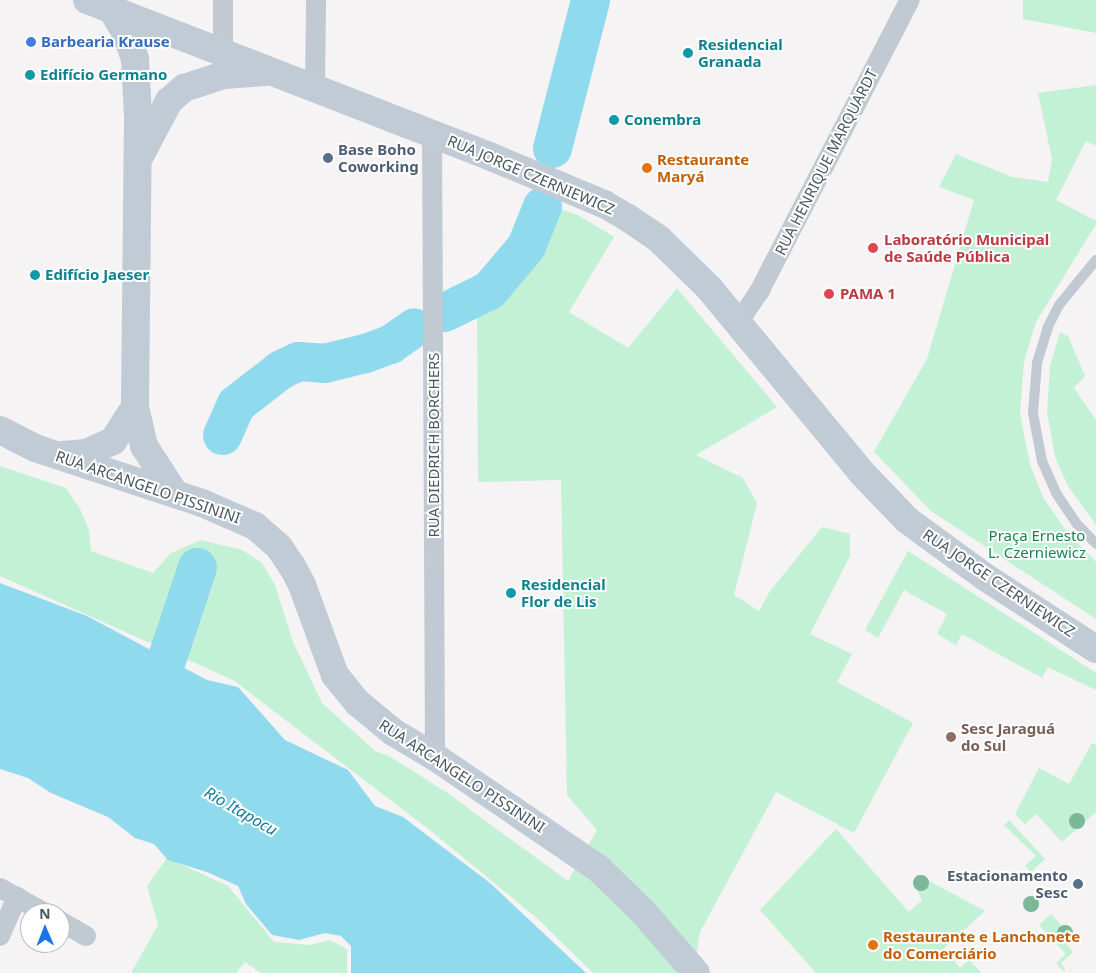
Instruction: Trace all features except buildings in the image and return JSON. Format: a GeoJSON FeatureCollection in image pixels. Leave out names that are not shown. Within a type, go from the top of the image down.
{"type":"FeatureCollection","features":[{"type":"Feature","properties":{"kind":"main road","name":"RUA JORGE CZERNIEWICZ"},"geometry":{"type":"LineString","coordinates":[[87,0],[432,133],[604,204],[628,218],[659,240],[691,269],[861,472],[908,520],[985,577],[1096,649]]}},
{"type":"Feature","properties":{"kind":"main road"},"geometry":{"type":"LineString","coordinates":[[112,10],[126,33],[135,59],[140,157],[135,407],[144,446],[174,494]]}},
{"type":"Feature","properties":{"kind":"main road"},"geometry":{"type":"LineString","coordinates":[[140,157],[169,101],[184,88],[224,75],[272,72]]}},
{"type":"Feature","properties":{"kind":"main road"},"geometry":{"type":"LineString","coordinates":[[58,455],[86,453],[114,441],[135,407]]}},
{"type":"Feature","properties":{"kind":"main road","name":"RUA ARCANGELO PISSININI"},"geometry":{"type":"LineString","coordinates":[[0,430],[17,440],[174,494],[255,526],[279,547],[302,585],[335,675],[374,718],[435,757],[599,869],[644,913],[696,973]]}},
{"type":"Feature","properties":{"kind":"street"},"geometry":{"type":"LineString","coordinates":[[223,0],[223,53]]}},
{"type":"Feature","properties":{"kind":"street"},"geometry":{"type":"LineString","coordinates":[[315,88],[316,0]]}},
{"type":"Feature","properties":{"kind":"street","name":"RUA HENRIQUE MARQUARDT"},"geometry":{"type":"LineString","coordinates":[[738,323],[760,290],[910,0]]}},
{"type":"Feature","properties":{"kind":"street","name":"RUA DIEDRICH BORCHERS"},"geometry":{"type":"LineString","coordinates":[[432,133],[435,757]]}},
{"type":"Feature","properties":{"kind":"street"},"geometry":{"type":"LineString","coordinates":[[0,888],[28,903]]}},
{"type":"Feature","properties":{"kind":"street"},"geometry":{"type":"LineString","coordinates":[[0,936],[17,897]]}},
{"type":"Feature","properties":{"kind":"street"},"geometry":{"type":"LineString","coordinates":[[70,927],[86,936]]}},
{"type":"Feature","properties":{"kind":"lane"},"geometry":{"type":"LineString","coordinates":[[1096,260],[1059,305],[1048,327],[1037,363],[1034,413],[1042,461],[1056,493],[1077,524],[1096,544]]}},
{"type":"Feature","properties":{"kind":"green space"},"geometry":{"type":"Polygon","coordinates":[[[1023,0],[1096,0],[1096,33],[1023,19],[1023,0]]]}},
{"type":"Feature","properties":{"kind":"green space","name":"Praça Ernesto L. Czerniewicz"},"geometry":{"type":"Polygon","coordinates":[[[1096,85],[1096,146],[1086,141],[1056,200],[1096,221],[1096,224],[1036,322],[1024,361],[1020,414],[1030,465],[1044,499],[1067,532],[1096,562],[1096,619],[931,511],[874,452],[927,359],[974,200],[939,187],[956,154],[1012,177],[1048,182],[1052,159],[1038,93],[1096,85]]]}},
{"type":"Feature","properties":{"kind":"green space"},"geometry":{"type":"Polygon","coordinates":[[[529,198],[578,215],[614,237],[569,312],[628,348],[677,288],[777,407],[696,455],[743,478],[757,503],[734,595],[759,611],[770,591],[822,527],[850,534],[850,556],[810,634],[852,654],[837,682],[913,723],[854,833],[776,792],[700,932],[693,973],[593,973],[538,919],[431,831],[233,680],[0,576],[0,466],[66,488],[80,509],[89,530],[91,551],[153,573],[171,553],[201,540],[242,550],[262,563],[275,585],[293,642],[322,703],[375,751],[389,756],[446,792],[568,881],[597,830],[567,795],[561,480],[478,482],[477,311],[450,311],[451,287],[475,279],[510,252],[529,198]]]}},
{"type":"Feature","properties":{"kind":"green space"},"geometry":{"type":"Polygon","coordinates":[[[1060,332],[1068,336],[1085,376],[1074,388],[1096,420],[1096,525],[1068,486],[1055,457],[1047,412],[1050,366],[1060,332]]]}},
{"type":"Feature","properties":{"kind":"green space"},"geometry":{"type":"Polygon","coordinates":[[[908,551],[1096,673],[1096,690],[1048,667],[1042,678],[962,634],[956,645],[937,634],[947,614],[904,590],[878,638],[865,630],[908,551]]]}},
{"type":"Feature","properties":{"kind":"green space"},"geometry":{"type":"Polygon","coordinates":[[[1092,743],[1096,745],[1096,812],[1062,842],[1036,814],[1025,824],[1015,814],[1039,768],[1069,784],[1092,743]]]}},
{"type":"Feature","properties":{"kind":"green space"},"geometry":{"type":"Polygon","coordinates":[[[1009,820],[1045,859],[1031,872],[1025,866],[1036,856],[1004,825],[1009,820]]]}},
{"type":"Feature","properties":{"kind":"green space"},"geometry":{"type":"Polygon","coordinates":[[[836,829],[909,912],[922,900],[916,888],[916,874],[985,911],[944,948],[960,968],[969,960],[982,973],[816,973],[760,910],[836,829]]]}},
{"type":"Feature","properties":{"kind":"green space"},"geometry":{"type":"Polygon","coordinates":[[[167,858],[228,886],[274,942],[311,945],[329,940],[347,949],[347,973],[261,973],[245,962],[236,973],[131,973],[158,925],[147,886],[167,858]]]}},
{"type":"Feature","properties":{"kind":"green space"},"geometry":{"type":"Polygon","coordinates":[[[1051,914],[1069,934],[1063,940],[1073,952],[1061,963],[1065,969],[1063,971],[1056,963],[1066,954],[1039,925],[1051,914]]]}},
{"type":"Feature","properties":{"kind":"water","name":"Rio Itapocu"},"geometry":{"type":"Polygon","coordinates":[[[0,583],[87,616],[207,680],[238,687],[285,740],[348,770],[375,806],[403,817],[490,883],[586,973],[351,973],[351,946],[341,936],[325,933],[299,940],[272,935],[246,904],[238,886],[207,872],[168,860],[154,844],[135,838],[108,817],[51,793],[28,778],[0,769],[0,583]]]}},
{"type":"Feature","properties":{"kind":"waterway"},"geometry":{"type":"LineString","coordinates":[[552,148],[590,0]]}},
{"type":"Feature","properties":{"kind":"waterway"},"geometry":{"type":"LineString","coordinates":[[444,312],[489,290],[526,246],[542,206]]}},
{"type":"Feature","properties":{"kind":"waterway"},"geometry":{"type":"LineString","coordinates":[[222,435],[236,404],[281,369],[298,361],[324,363],[365,353],[390,344],[414,327]]}},
{"type":"Feature","properties":{"kind":"waterway"},"geometry":{"type":"LineString","coordinates":[[166,660],[197,567]]}},
{"type":"Feature","properties":{"kind":"place","name":"Barbearia Krause"},"geometry":{"type":"Point","coordinates":[31,42]}},
{"type":"Feature","properties":{"kind":"place","name":"Residencial Granada"},"geometry":{"type":"Point","coordinates":[688,53]}},
{"type":"Feature","properties":{"kind":"place","name":"Edifício Germano"},"geometry":{"type":"Point","coordinates":[30,75]}},
{"type":"Feature","properties":{"kind":"place","name":"Conembra"},"geometry":{"type":"Point","coordinates":[614,120]}},
{"type":"Feature","properties":{"kind":"place","name":"Base Boho Coworking"},"geometry":{"type":"Point","coordinates":[328,158]}},
{"type":"Feature","properties":{"kind":"place","name":"Restaurante Maryá"},"geometry":{"type":"Point","coordinates":[647,168]}},
{"type":"Feature","properties":{"kind":"place","name":"Laboratório Municipal de Saúde Pública"},"geometry":{"type":"Point","coordinates":[873,248]}},
{"type":"Feature","properties":{"kind":"place","name":"Edifício Jaeser"},"geometry":{"type":"Point","coordinates":[35,275]}},
{"type":"Feature","properties":{"kind":"place","name":"PAMA 1"},"geometry":{"type":"Point","coordinates":[829,294]}},
{"type":"Feature","properties":{"kind":"place","name":"Residencial Flor de Lis"},"geometry":{"type":"Point","coordinates":[511,593]}},
{"type":"Feature","properties":{"kind":"place","name":"Sesc Jaraguá do Sul"},"geometry":{"type":"Point","coordinates":[951,737]}},
{"type":"Feature","properties":{"kind":"place","name":"Estacionamento Sesc"},"geometry":{"type":"Point","coordinates":[1078,884]}},
{"type":"Feature","properties":{"kind":"place","name":"Restaurante e Lanchonete do Comerciário"},"geometry":{"type":"Point","coordinates":[873,945]}}]}
